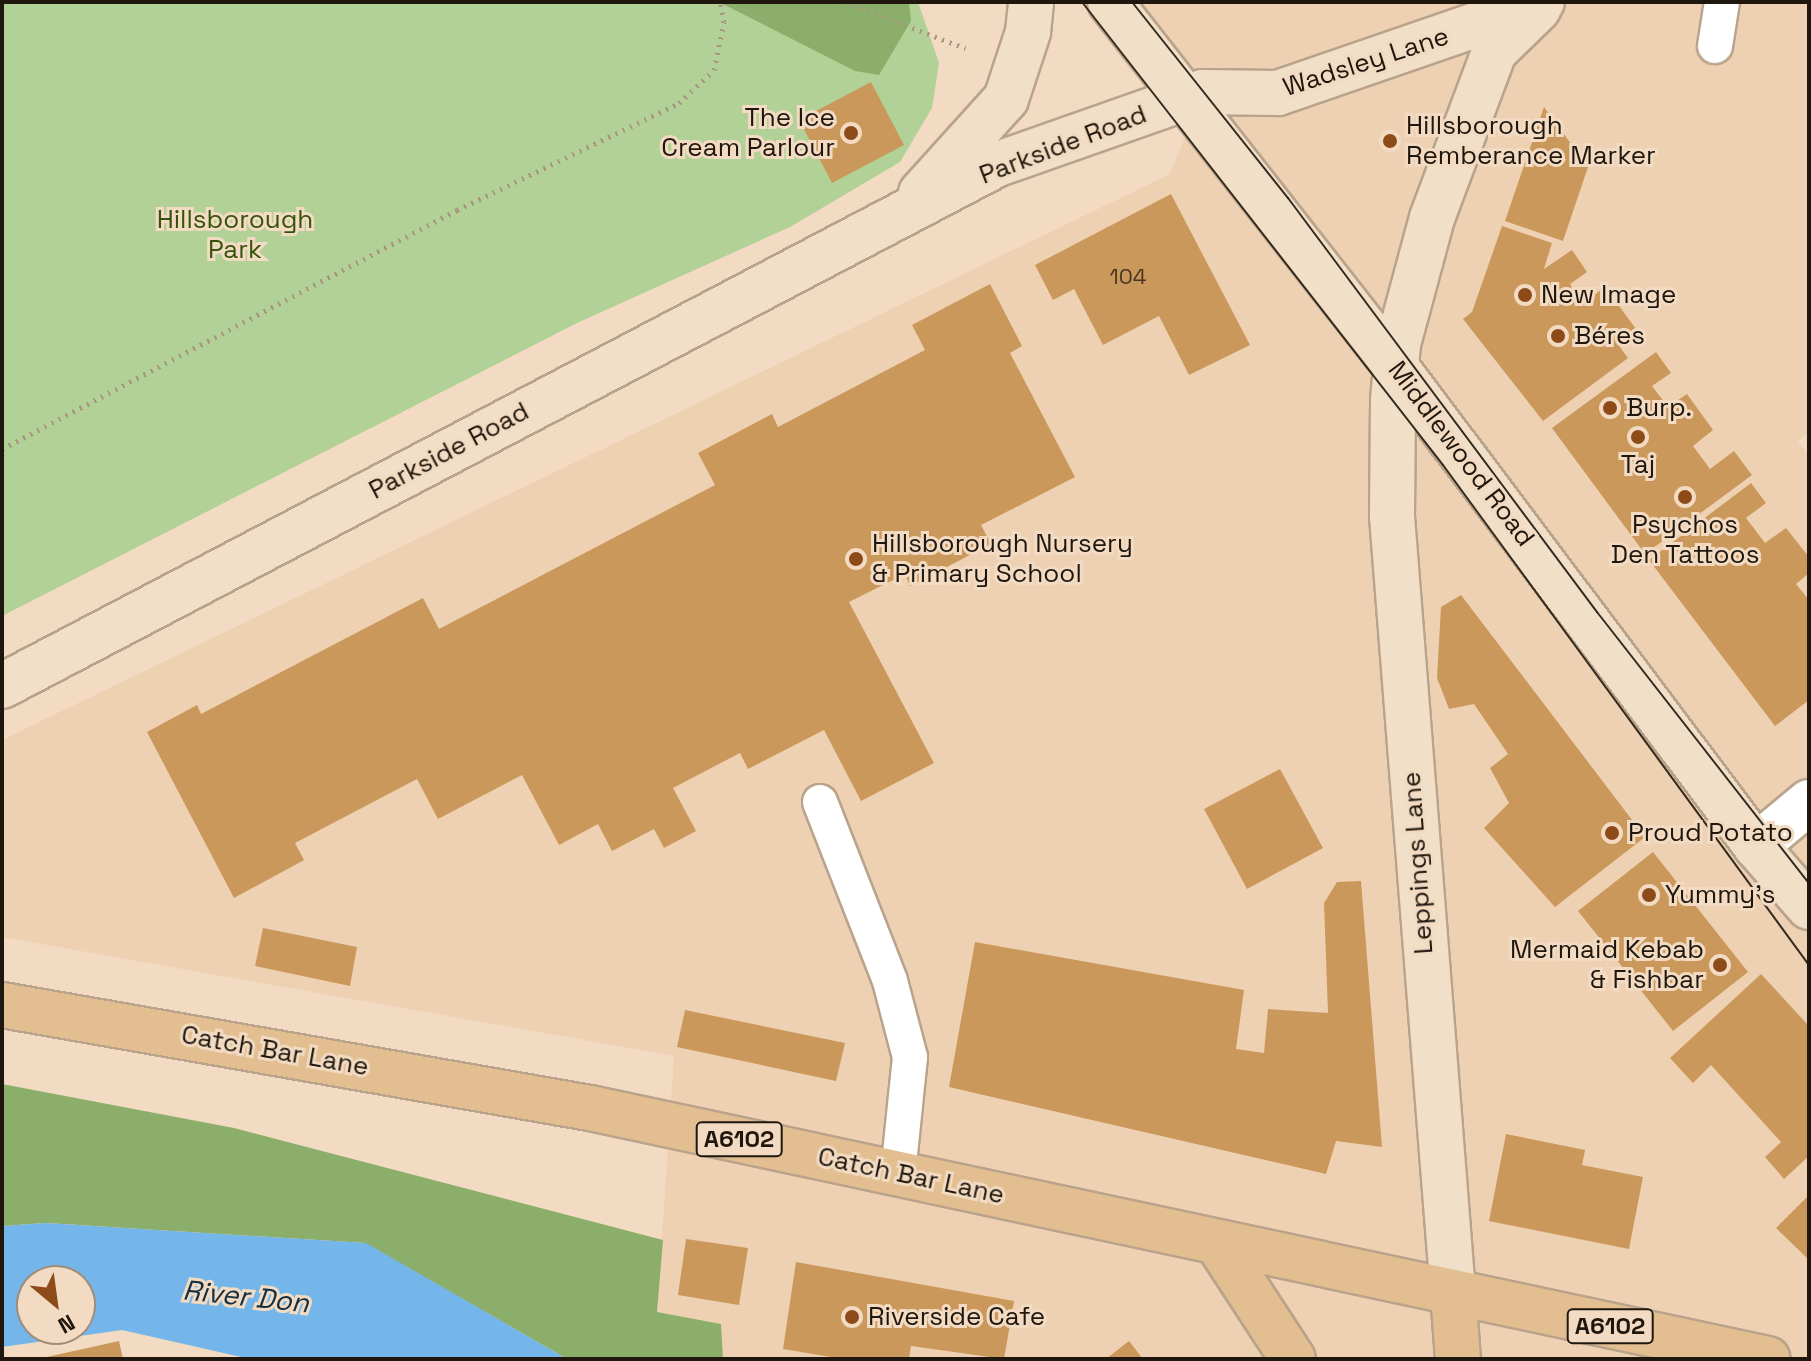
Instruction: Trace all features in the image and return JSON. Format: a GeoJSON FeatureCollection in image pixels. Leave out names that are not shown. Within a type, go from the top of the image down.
{"type":"FeatureCollection","features":[{"type":"Feature","properties":{"kind":"main road","name":"Catch Bar Lane"},"geometry":{"type":"LineString","coordinates":[[2,1005],[576,1105],[1768,1359]]}},
{"type":"Feature","properties":{"kind":"main road"},"geometry":{"type":"LineString","coordinates":[[1218,1244],[1293,1359]]}},
{"type":"Feature","properties":{"kind":"main road","name":"Leppings Lane"},"geometry":{"type":"LineString","coordinates":[[1453,1293],[1458,1359]]}},
{"type":"Feature","properties":{"kind":"street","name":"Parkside Road"},"geometry":{"type":"LineString","coordinates":[[898,218],[1006,99],[1019,63],[1031,2]]}},
{"type":"Feature","properties":{"kind":"street","name":"Middlewood Road"},"geometry":{"type":"LineString","coordinates":[[1110,2],[1396,367],[1756,846],[1809,907]]}},
{"type":"Feature","properties":{"kind":"street","name":"Wadsley Lane"},"geometry":{"type":"LineString","coordinates":[[1187,97],[1203,92],[1278,93],[1543,2]]}},
{"type":"Feature","properties":{"kind":"street","name":"Wadsley Lane"},"geometry":{"type":"LineString","coordinates":[[1396,367],[1412,282],[1432,218],[1494,52],[1543,2]]}},
{"type":"Feature","properties":{"kind":"street","name":"Parkside Road"},"geometry":{"type":"LineString","coordinates":[[2,686],[998,164],[1187,97]]}},
{"type":"Feature","properties":{"kind":"street","name":"Leppings Lane"},"geometry":{"type":"LineString","coordinates":[[1396,367],[1392,517],[1453,1293]]}},
{"type":"Feature","properties":{"kind":"street"},"geometry":{"type":"LineString","coordinates":[[1756,846],[1809,802]]}},
{"type":"Feature","properties":{"kind":"lane"},"geometry":{"type":"LineString","coordinates":[[1715,46],[1722,2]]}},
{"type":"Feature","properties":{"kind":"lane"},"geometry":{"type":"LineString","coordinates":[[820,802],[890,981],[910,1057],[898,1173]]}},
{"type":"Feature","properties":{"kind":"path"},"geometry":{"type":"LineString","coordinates":[[2,449],[457,210],[679,103],[714,70],[724,22],[720,2]]}},
{"type":"Feature","properties":{"kind":"path"},"geometry":{"type":"LineString","coordinates":[[845,2],[948,43],[1019,63]]}},
{"type":"Feature","properties":{"kind":"shaded area"},"geometry":{"type":"Polygon","coordinates":[[[1139,2],[1809,2],[1809,432],[1798,441],[1809,456],[1809,1359],[723,1359],[720,1324],[657,1312],[674,1056],[2,937],[2,740],[1170,174],[1203,92],[1139,2]]]}},
{"type":"Feature","properties":{"kind":"green space","name":"Hillsborough Park"},"geometry":{"type":"Polygon","coordinates":[[[2,2],[918,2],[939,63],[932,108],[900,162],[790,227],[577,323],[2,616],[2,2]]]}},
{"type":"Feature","properties":{"kind":"green space"},"geometry":{"type":"Polygon","coordinates":[[[719,2],[909,2],[911,21],[879,75],[855,71],[719,2]]]}},
{"type":"Feature","properties":{"kind":"green space"},"geometry":{"type":"Polygon","coordinates":[[[2,1084],[234,1128],[663,1240],[657,1312],[721,1324],[723,1359],[567,1359],[365,1243],[46,1223],[2,1226],[2,1084]]]}},
{"type":"Feature","properties":{"kind":"water","name":"River Don"},"geometry":{"type":"Polygon","coordinates":[[[46,1223],[366,1243],[567,1359],[250,1359],[122,1330],[96,1334],[96,1265],[16,1265],[16,1345],[2,1347],[2,1226],[46,1223]]]}},
{"type":"Feature","properties":{"kind":"building","name":"The Ice Cream Parlour"},"geometry":{"type":"Polygon","coordinates":[[[871,82],[904,145],[832,183],[799,120],[871,82]]]}},
{"type":"Feature","properties":{"kind":"building"},"geometry":{"type":"Polygon","coordinates":[[[1544,107],[1588,167],[1563,241],[1505,221],[1544,107]]]}},
{"type":"Feature","properties":{"kind":"building"},"geometry":{"type":"Polygon","coordinates":[[[1171,194],[1250,345],[1189,375],[1159,316],[1103,345],[1074,289],[1053,300],[1035,265],[1171,194]]]}},
{"type":"Feature","properties":{"kind":"building"},"geometry":{"type":"Polygon","coordinates":[[[1502,226],[1552,243],[1544,269],[1572,250],[1587,272],[1570,284],[1583,303],[1605,287],[1636,329],[1617,343],[1628,358],[1543,421],[1463,319],[1472,312],[1502,226]]]}},
{"type":"Feature","properties":{"kind":"building"},"geometry":{"type":"Polygon","coordinates":[[[990,284],[1022,346],[1010,353],[1075,477],[981,525],[991,544],[910,586],[905,574],[849,602],[934,763],[861,801],[824,730],[748,769],[740,753],[673,788],[696,831],[664,848],[654,829],[612,851],[598,824],[559,845],[522,775],[438,819],[417,779],[295,843],[304,860],[234,898],[147,732],[197,705],[201,714],[423,598],[439,629],[715,485],[698,453],[772,414],[778,427],[925,350],[912,325],[990,284]]]}},
{"type":"Feature","properties":{"kind":"building"},"geometry":{"type":"Polygon","coordinates":[[[1656,352],[1671,373],[1652,386],[1668,407],[1687,394],[1713,430],[1693,446],[1710,469],[1734,451],[1752,475],[1645,554],[1552,428],[1656,352]]]}},
{"type":"Feature","properties":{"kind":"building"},"geometry":{"type":"Polygon","coordinates":[[[1751,483],[1766,503],[1746,518],[1765,543],[1786,528],[1809,557],[1809,573],[1796,584],[1809,600],[1809,700],[1775,726],[1649,560],[1751,483]]]}},
{"type":"Feature","properties":{"kind":"building"},"geometry":{"type":"Polygon","coordinates":[[[1461,595],[1645,837],[1555,907],[1484,828],[1509,803],[1490,768],[1508,754],[1474,704],[1449,709],[1437,678],[1441,607],[1461,595]]]}},
{"type":"Feature","properties":{"kind":"building"},"geometry":{"type":"Polygon","coordinates":[[[1280,769],[1323,848],[1247,889],[1204,809],[1280,769]]]}},
{"type":"Feature","properties":{"kind":"building"},"geometry":{"type":"Polygon","coordinates":[[[1653,852],[1748,972],[1673,1031],[1578,911],[1653,852]]]}},
{"type":"Feature","properties":{"kind":"building"},"geometry":{"type":"Polygon","coordinates":[[[1361,881],[1382,1147],[1336,1141],[1326,1174],[949,1087],[975,942],[1244,990],[1236,1049],[1264,1053],[1268,1009],[1328,1013],[1324,903],[1337,882],[1361,881]]]}},
{"type":"Feature","properties":{"kind":"building"},"geometry":{"type":"Polygon","coordinates":[[[263,928],[357,947],[350,986],[255,966],[263,928]]]}},
{"type":"Feature","properties":{"kind":"building"},"geometry":{"type":"Polygon","coordinates":[[[1761,974],[1809,1026],[1809,1156],[1784,1179],[1765,1157],[1781,1142],[1711,1065],[1693,1083],[1670,1058],[1761,974]]]}},
{"type":"Feature","properties":{"kind":"building"},"geometry":{"type":"Polygon","coordinates":[[[685,1010],[845,1043],[836,1081],[677,1047],[685,1010]]]}},
{"type":"Feature","properties":{"kind":"building"},"geometry":{"type":"Polygon","coordinates":[[[1506,1134],[1585,1150],[1582,1165],[1643,1177],[1629,1249],[1489,1221],[1506,1134]]]}},
{"type":"Feature","properties":{"kind":"building"},"geometry":{"type":"Polygon","coordinates":[[[1809,1195],[1809,1256],[1807,1258],[1776,1228],[1809,1195]]]}},
{"type":"Feature","properties":{"kind":"building"},"geometry":{"type":"Polygon","coordinates":[[[686,1239],[748,1248],[739,1305],[678,1295],[686,1239]]]}},
{"type":"Feature","properties":{"kind":"building","name":"Riverside Cafe"},"geometry":{"type":"Polygon","coordinates":[[[796,1262],[1014,1301],[1004,1359],[911,1346],[909,1359],[843,1359],[783,1349],[796,1262]]]}},
{"type":"Feature","properties":{"kind":"building"},"geometry":{"type":"Polygon","coordinates":[[[119,1341],[123,1359],[42,1359],[42,1358],[119,1341]]]}},
{"type":"Feature","properties":{"kind":"building"},"geometry":{"type":"Polygon","coordinates":[[[1129,1341],[1143,1359],[1106,1359],[1129,1341]]]}},
{"type":"Feature","properties":{"kind":"tram line"},"geometry":{"type":"LineString","coordinates":[[1082,2],[1443,465],[1809,965]]}},
{"type":"Feature","properties":{"kind":"tram line"},"geometry":{"type":"LineString","coordinates":[[1132,2],[1288,198],[1597,612],[1809,883]]}},
{"type":"Feature","properties":{"kind":"place","name":"The Ice Cream Parlour"},"geometry":{"type":"Point","coordinates":[851,133]}},
{"type":"Feature","properties":{"kind":"place","name":"Hillsborough Remberance Marker"},"geometry":{"type":"Point","coordinates":[1390,141]}},
{"type":"Feature","properties":{"kind":"place","name":"New Image"},"geometry":{"type":"Point","coordinates":[1525,295]}},
{"type":"Feature","properties":{"kind":"place","name":"Béres"},"geometry":{"type":"Point","coordinates":[1558,336]}},
{"type":"Feature","properties":{"kind":"place","name":"Burp."},"geometry":{"type":"Point","coordinates":[1610,408]}},
{"type":"Feature","properties":{"kind":"place","name":"Taj"},"geometry":{"type":"Point","coordinates":[1638,437]}},
{"type":"Feature","properties":{"kind":"place","name":"Psychos Den Tattoos"},"geometry":{"type":"Point","coordinates":[1685,497]}},
{"type":"Feature","properties":{"kind":"place","name":"Hillsborough Nursery & Primary School"},"geometry":{"type":"Point","coordinates":[856,559]}},
{"type":"Feature","properties":{"kind":"place","name":"Proud Potato"},"geometry":{"type":"Point","coordinates":[1612,833]}},
{"type":"Feature","properties":{"kind":"place","name":"Yummy's"},"geometry":{"type":"Point","coordinates":[1649,895]}},
{"type":"Feature","properties":{"kind":"place","name":"Mermaid Kebab & Fishbar"},"geometry":{"type":"Point","coordinates":[1720,965]}},
{"type":"Feature","properties":{"kind":"place","name":"Riverside Cafe"},"geometry":{"type":"Point","coordinates":[852,1317]}}]}
